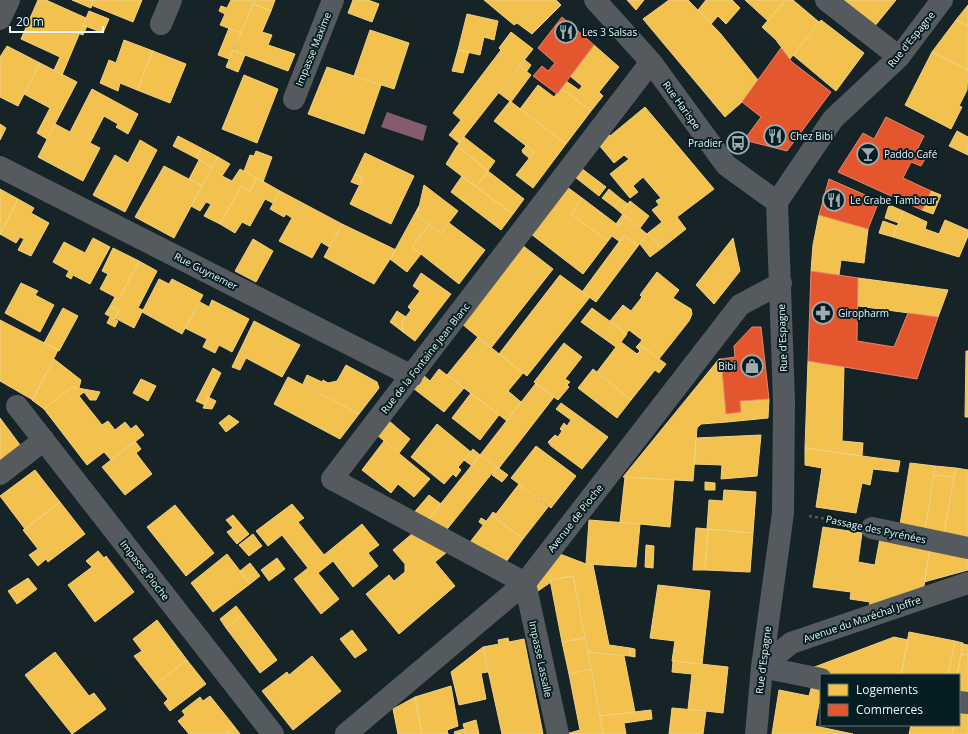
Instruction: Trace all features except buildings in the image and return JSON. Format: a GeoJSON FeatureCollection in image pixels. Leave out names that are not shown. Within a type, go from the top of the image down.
{"type":"FeatureCollection","features":[{"type":"Feature","properties":{"kind":"street"},"geometry":{"type":"LineString","coordinates":[[0,19],[9,0]]}},
{"type":"Feature","properties":{"kind":"street"},"geometry":{"type":"LineString","coordinates":[[161,24],[171,0]]}},
{"type":"Feature","properties":{"kind":"street","name":"Impasse Maxime"},"geometry":{"type":"LineString","coordinates":[[294,99],[333,0]]}},
{"type":"Feature","properties":{"kind":"street","name":"Rue Harispe"},"geometry":{"type":"LineString","coordinates":[[595,0],[651,62],[726,165],[777,202]]}},
{"type":"Feature","properties":{"kind":"street"},"geometry":{"type":"LineString","coordinates":[[826,0],[899,58]]}},
{"type":"Feature","properties":{"kind":"street","name":"Rue d'Espagne"},"geometry":{"type":"LineString","coordinates":[[756,734],[762,667],[783,513],[784,401],[777,202],[834,119],[899,58],[942,0]]}},
{"type":"Feature","properties":{"kind":"street","name":"Rue de la Fontaine Jean Blanc"},"geometry":{"type":"LineString","coordinates":[[525,583],[332,478],[412,376],[651,62]]}},
{"type":"Feature","properties":{"kind":"street","name":"Rue Guynemer"},"geometry":{"type":"LineString","coordinates":[[0,167],[412,376]]}},
{"type":"Feature","properties":{"kind":"street","name":"Avenue de Pioche"},"geometry":{"type":"LineString","coordinates":[[346,734],[525,583],[740,305],[781,283]]}},
{"type":"Feature","properties":{"kind":"street","name":"Impasse Pioche"},"geometry":{"type":"LineString","coordinates":[[17,406],[273,734]]}},
{"type":"Feature","properties":{"kind":"street"},"geometry":{"type":"LineString","coordinates":[[0,474],[44,440]]}},
{"type":"Feature","properties":{"kind":"street","name":"Passage des Pyrénées"},"geometry":{"type":"LineString","coordinates":[[872,528],[968,548]]}},
{"type":"Feature","properties":{"kind":"street","name":"Impasse Lassalle"},"geometry":{"type":"LineString","coordinates":[[525,583],[558,734]]}},
{"type":"Feature","properties":{"kind":"street","name":"Avenue du Maréchal Joffre"},"geometry":{"type":"LineString","coordinates":[[762,667],[791,643],[968,583]]}},
{"type":"Feature","properties":{"kind":"street"},"geometry":{"type":"LineString","coordinates":[[762,667],[820,679]]}},
{"type":"Feature","properties":{"kind":"path","name":"Passage des Pyrénées"},"geometry":{"type":"LineString","coordinates":[[783,513],[835,520],[872,528]]}},
{"type":"Feature","properties":{"kind":"shaded area"},"geometry":{"type":"Polygon","coordinates":[[[387,112],[427,126],[423,141],[381,127],[387,112]]]}},
{"type":"Feature","properties":{"kind":"place","name":"Les 3 Salsas"},"geometry":{"type":"Point","coordinates":[566,32]}},
{"type":"Feature","properties":{"kind":"place","name":"Chez Bibi"},"geometry":{"type":"Point","coordinates":[775,136]}},
{"type":"Feature","properties":{"kind":"place","name":"Pradier"},"geometry":{"type":"Point","coordinates":[738,143]}},
{"type":"Feature","properties":{"kind":"place","name":"Paddo Café"},"geometry":{"type":"Point","coordinates":[868,154]}},
{"type":"Feature","properties":{"kind":"place","name":"Le Crabe Tambour"},"geometry":{"type":"Point","coordinates":[834,200]}},
{"type":"Feature","properties":{"kind":"place","name":"Giropharm"},"geometry":{"type":"Point","coordinates":[823,313]}},
{"type":"Feature","properties":{"kind":"place","name":"Bibi"},"geometry":{"type":"Point","coordinates":[752,366]}}]}
